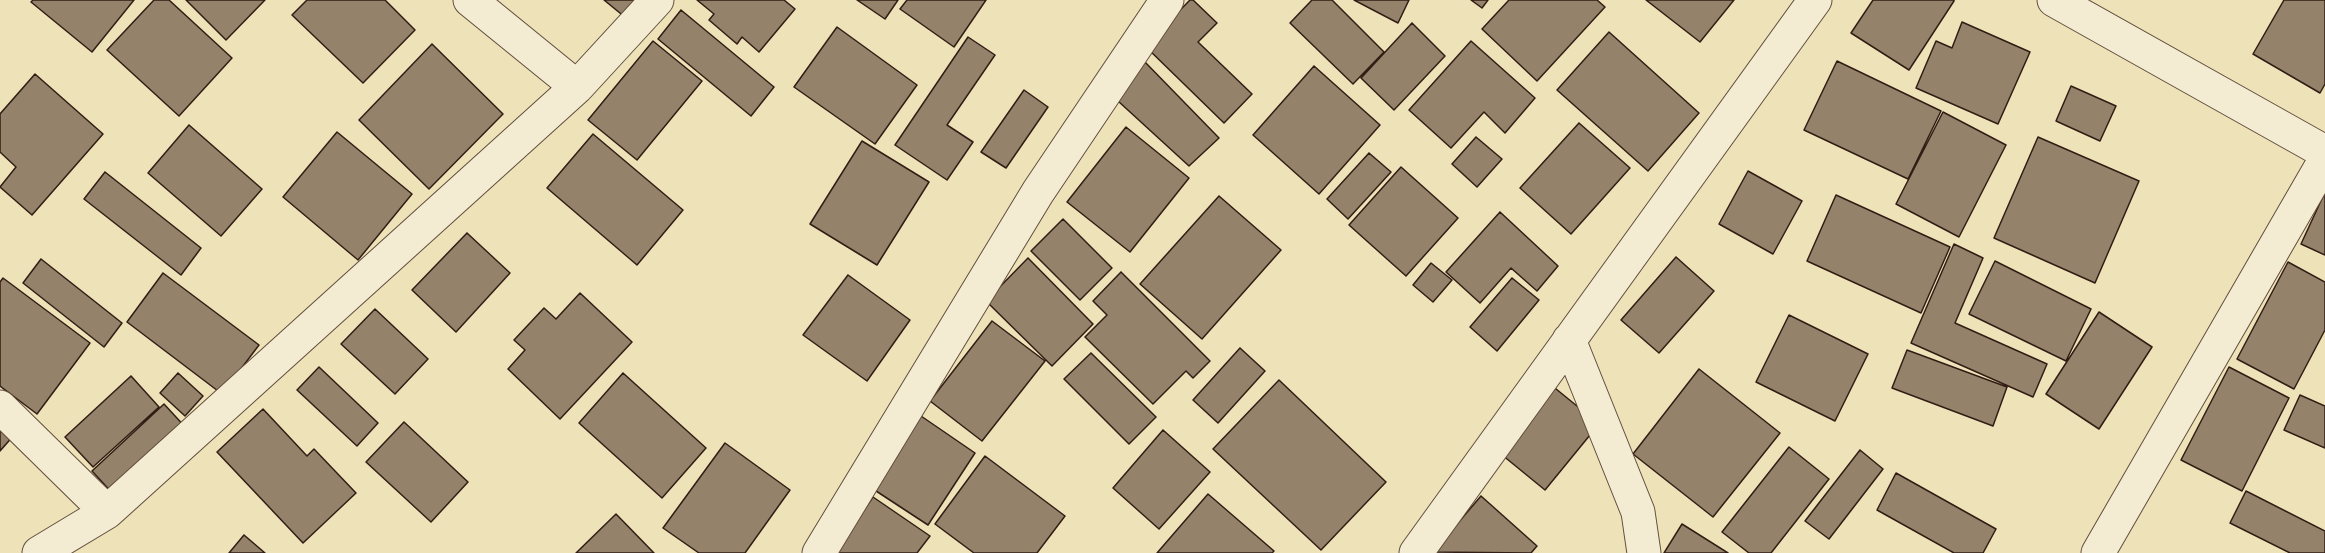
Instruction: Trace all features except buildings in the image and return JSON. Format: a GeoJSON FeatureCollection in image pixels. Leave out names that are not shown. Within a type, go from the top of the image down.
{"type":"FeatureCollection","features":[{"type":"Feature","properties":{"kind":"street"},"geometry":{"type":"LineString","coordinates":[[470,0],[576,87]]}},
{"type":"Feature","properties":{"kind":"street"},"geometry":{"type":"LineString","coordinates":[[39,553],[107,512],[576,87],[657,0]]}},
{"type":"Feature","properties":{"kind":"street"},"geometry":{"type":"LineString","coordinates":[[1416,553],[1815,0]]}},
{"type":"Feature","properties":{"kind":"street"},"geometry":{"type":"LineString","coordinates":[[2054,0],[2325,152]]}},
{"type":"Feature","properties":{"kind":"street"},"geometry":{"type":"LineString","coordinates":[[819,553],[1038,192],[1162,2]]}},
{"type":"Feature","properties":{"kind":"street"},"geometry":{"type":"LineString","coordinates":[[2098,553],[2325,160]]}},
{"type":"Feature","properties":{"kind":"street"},"geometry":{"type":"LineString","coordinates":[[1569,340],[1638,512],[1644,553]]}},
{"type":"Feature","properties":{"kind":"street"},"geometry":{"type":"LineString","coordinates":[[0,407],[107,512]]}}]}
